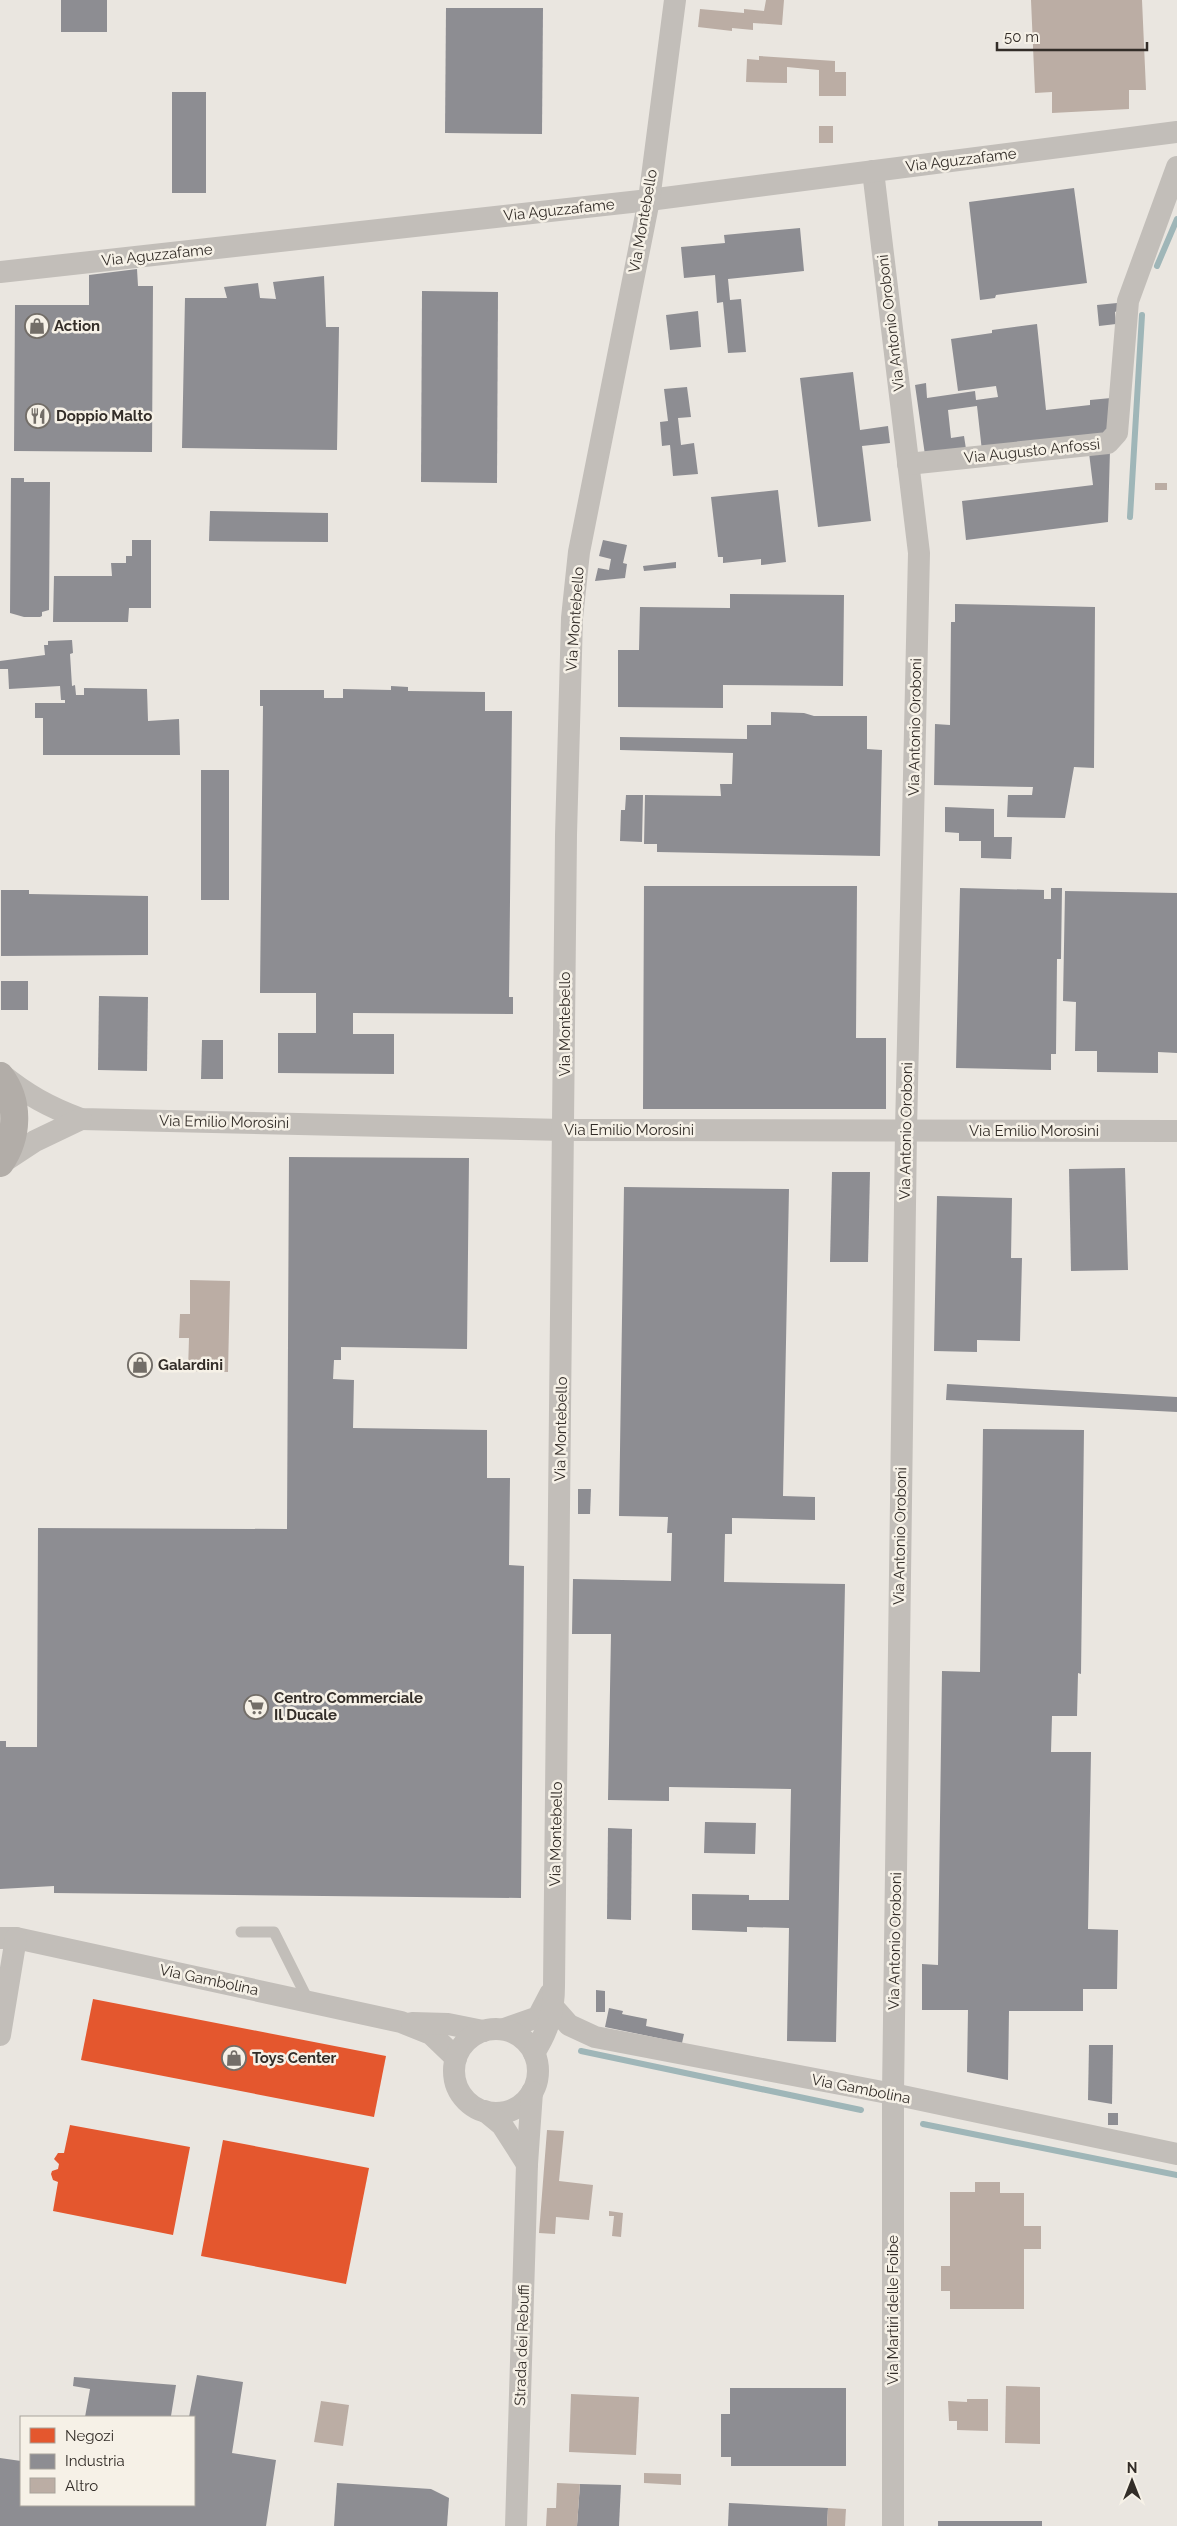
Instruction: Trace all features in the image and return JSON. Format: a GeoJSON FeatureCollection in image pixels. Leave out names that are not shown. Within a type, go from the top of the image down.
{"type":"FeatureCollection","features":[{"type":"Feature","properties":{"kind":"main road"},"geometry":{"type":"LineString","coordinates":[[0,1075],[9,1092],[15,1117],[11,1143],[0,1164]]}},
{"type":"Feature","properties":{"kind":"street","name":"Via Montebello"},"geometry":{"type":"LineString","coordinates":[[493,2030],[538,2017],[554,1986],[565,1130],[566,835],[572,618],[579,552],[649,200],[675,0]]}},
{"type":"Feature","properties":{"kind":"street","name":"Via Aguzzafame"},"geometry":{"type":"LineString","coordinates":[[0,272],[649,200],[1177,132]]}},
{"type":"Feature","properties":{"kind":"street","name":"Via Augusto Anfossi"},"geometry":{"type":"LineString","coordinates":[[908,464],[1108,443],[1117,433],[1128,301],[1177,166]]}},
{"type":"Feature","properties":{"kind":"street","name":"Via Antonio Oroboni"},"geometry":{"type":"LineString","coordinates":[[873,171],[918,553],[906,1130],[892,2094]]}},
{"type":"Feature","properties":{"kind":"street","name":"Via Emilio Morosini"},"geometry":{"type":"LineString","coordinates":[[0,1075],[29,1096],[50,1108],[81,1119],[565,1130],[1177,1131]]}},
{"type":"Feature","properties":{"kind":"street","name":"Via Emilio Morosini"},"geometry":{"type":"LineString","coordinates":[[0,1164],[35,1142],[81,1119]]}},
{"type":"Feature","properties":{"kind":"street"},"geometry":{"type":"LineString","coordinates":[[0,2036],[5,1935]]}},
{"type":"Feature","properties":{"kind":"street","name":"Via Gambolina"},"geometry":{"type":"LineString","coordinates":[[5,1935],[401,2022],[431,2034],[456,2058]]}},
{"type":"Feature","properties":{"kind":"street"},"geometry":{"type":"LineString","coordinates":[[486,2111],[499,2112],[512,2109],[524,2102],[532,2092],[537,2079],[539,2045],[554,2008],[554,1986]]}},
{"type":"Feature","properties":{"kind":"street","name":"Via Gambolina"},"geometry":{"type":"LineString","coordinates":[[554,2008],[569,2025],[595,2037],[892,2094],[1177,2154]]}},
{"type":"Feature","properties":{"kind":"street","name":"Via Gambolina"},"geometry":{"type":"LineString","coordinates":[[401,2022],[448,2024],[493,2030],[516,2034],[526,2042],[539,2045]]}},
{"type":"Feature","properties":{"kind":"street"},"geometry":{"type":"LineString","coordinates":[[493,2030],[466,2042],[456,2058],[454,2072],[456,2085],[468,2101],[486,2111],[502,2125],[527,2164]]}},
{"type":"Feature","properties":{"kind":"street"},"geometry":{"type":"LineString","coordinates":[[539,2045],[595,2037]]}},
{"type":"Feature","properties":{"kind":"street","name":"Strada dei Rebuffi"},"geometry":{"type":"LineString","coordinates":[[516,2526],[527,2164],[532,2092]]}},
{"type":"Feature","properties":{"kind":"street","name":"Via Martiri delle Foibe"},"geometry":{"type":"LineString","coordinates":[[892,2094],[893,2526]]}},
{"type":"Feature","properties":{"kind":"lane"},"geometry":{"type":"LineString","coordinates":[[241,1932],[274,1932],[308,2002]]}},
{"type":"Feature","properties":{"kind":"building: Negozi","name":"Toys Center"},"geometry":{"type":"Polygon","coordinates":[[[93,1999],[386,2056],[374,2117],[81,2060],[93,1999]]]}},
{"type":"Feature","properties":{"kind":"building: Negozi"},"geometry":{"type":"Polygon","coordinates":[[[70,2125],[190,2147],[173,2235],[53,2211],[58,2182],[53,2180],[51,2174],[52,2171],[58,2169],[59,2164],[54,2159],[58,2153],[64,2153],[70,2125]]]}},
{"type":"Feature","properties":{"kind":"building: Negozi"},"geometry":{"type":"Polygon","coordinates":[[[223,2140],[369,2168],[346,2284],[201,2256],[223,2140]]]}},
{"type":"Feature","properties":{"kind":"building: Industria"},"geometry":{"type":"Polygon","coordinates":[[[61,0],[107,0],[107,32],[61,32],[61,0]]]}},
{"type":"Feature","properties":{"kind":"building: Industria"},"geometry":{"type":"Polygon","coordinates":[[[446,8],[543,8],[542,134],[445,133],[446,8]]]}},
{"type":"Feature","properties":{"kind":"building: Industria"},"geometry":{"type":"Polygon","coordinates":[[[172,92],[206,92],[206,193],[172,193],[172,92]]]}},
{"type":"Feature","properties":{"kind":"building: Industria"},"geometry":{"type":"Polygon","coordinates":[[[1074,188],[1087,283],[996,295],[995,298],[980,300],[969,202],[1074,188]]]}},
{"type":"Feature","properties":{"kind":"building: Industria"},"geometry":{"type":"Polygon","coordinates":[[[800,228],[804,271],[728,279],[730,300],[741,299],[746,352],[728,353],[723,302],[717,303],[715,275],[684,278],[681,247],[725,243],[724,235],[800,228]]]}},
{"type":"Feature","properties":{"kind":"building: Industria"},"geometry":{"type":"Polygon","coordinates":[[[137,269],[138,286],[153,286],[152,452],[14,451],[15,305],[89,305],[89,275],[137,269]]]}},
{"type":"Feature","properties":{"kind":"building: Industria"},"geometry":{"type":"Polygon","coordinates":[[[324,276],[326,327],[339,327],[337,450],[182,448],[185,298],[227,298],[224,287],[258,283],[260,298],[276,299],[273,282],[324,276]]]}},
{"type":"Feature","properties":{"kind":"building: Industria"},"geometry":{"type":"Polygon","coordinates":[[[422,291],[498,292],[497,483],[421,482],[422,291]]]}},
{"type":"Feature","properties":{"kind":"building: Industria"},"geometry":{"type":"Polygon","coordinates":[[[1117,303],[1117,311],[1115,312],[1116,324],[1099,326],[1097,305],[1117,303]]]}},
{"type":"Feature","properties":{"kind":"building: Industria"},"geometry":{"type":"Polygon","coordinates":[[[698,311],[701,347],[670,350],[666,315],[698,311]]]}},
{"type":"Feature","properties":{"kind":"building: Industria"},"geometry":{"type":"Polygon","coordinates":[[[1037,324],[1046,410],[1090,405],[1090,400],[1111,398],[1110,432],[982,451],[977,406],[948,410],[951,438],[964,436],[966,449],[925,455],[915,385],[926,383],[927,398],[975,391],[976,400],[998,397],[996,386],[958,391],[951,339],[992,333],[992,330],[1037,324]]]}},
{"type":"Feature","properties":{"kind":"building: Industria"},"geometry":{"type":"Polygon","coordinates":[[[853,372],[860,430],[888,426],[890,443],[862,446],[871,521],[818,527],[800,378],[853,372]]]}},
{"type":"Feature","properties":{"kind":"building: Industria"},"geometry":{"type":"Polygon","coordinates":[[[687,387],[691,417],[678,418],[681,445],[694,443],[698,474],[673,476],[670,445],[662,446],[660,422],[668,421],[664,389],[687,387]]]}},
{"type":"Feature","properties":{"kind":"building: Industria"},"geometry":{"type":"Polygon","coordinates":[[[1110,450],[1108,522],[966,540],[962,501],[1093,485],[1089,453],[1110,450]]]}},
{"type":"Feature","properties":{"kind":"building: Industria"},"geometry":{"type":"Polygon","coordinates":[[[11,478],[24,478],[24,482],[50,482],[49,610],[42,612],[40,617],[24,617],[10,613],[11,478]]]}},
{"type":"Feature","properties":{"kind":"building: Industria"},"geometry":{"type":"Polygon","coordinates":[[[778,490],[786,562],[761,565],[761,559],[723,563],[723,557],[718,557],[711,497],[778,490]]]}},
{"type":"Feature","properties":{"kind":"building: Industria"},"geometry":{"type":"Polygon","coordinates":[[[210,511],[328,513],[328,542],[209,541],[210,511]]]}},
{"type":"Feature","properties":{"kind":"building: Industria"},"geometry":{"type":"Polygon","coordinates":[[[132,540],[151,540],[151,608],[129,608],[128,622],[53,622],[54,576],[112,576],[111,563],[126,563],[126,556],[132,556],[132,540]]]}},
{"type":"Feature","properties":{"kind":"building: Industria"},"geometry":{"type":"Polygon","coordinates":[[[603,540],[627,545],[623,563],[627,564],[625,578],[595,581],[598,568],[609,570],[611,559],[599,556],[603,540]]]}},
{"type":"Feature","properties":{"kind":"building: Industria"},"geometry":{"type":"Polygon","coordinates":[[[676,562],[676,568],[644,571],[643,566],[676,562]]]}},
{"type":"Feature","properties":{"kind":"building: Industria"},"geometry":{"type":"Polygon","coordinates":[[[730,594],[844,595],[843,686],[723,685],[723,708],[618,707],[618,650],[639,650],[640,607],[730,608],[730,594]]]}},
{"type":"Feature","properties":{"kind":"building: Industria"},"geometry":{"type":"Polygon","coordinates":[[[955,604],[1095,607],[1094,768],[1074,767],[1065,818],[1007,817],[1008,795],[1032,795],[1033,787],[934,785],[935,724],[950,725],[951,622],[955,622],[955,604]]]}},
{"type":"Feature","properties":{"kind":"building: Industria"},"geometry":{"type":"Polygon","coordinates":[[[72,640],[73,653],[70,654],[72,686],[75,685],[76,695],[84,695],[84,688],[147,689],[148,721],[179,719],[180,755],[43,755],[43,718],[35,718],[35,703],[65,703],[65,700],[61,700],[60,686],[9,689],[8,669],[0,669],[0,661],[45,655],[44,645],[48,645],[48,641],[72,640]]]}},
{"type":"Feature","properties":{"kind":"building: Industria"},"geometry":{"type":"Polygon","coordinates":[[[391,686],[408,687],[408,691],[485,692],[485,711],[512,711],[509,997],[513,997],[513,1014],[353,1013],[353,1034],[394,1034],[394,1074],[278,1073],[278,1033],[316,1033],[316,993],[260,993],[263,706],[260,706],[260,690],[324,690],[324,698],[343,698],[343,689],[391,690],[391,686]]]}},
{"type":"Feature","properties":{"kind":"building: Industria"},"geometry":{"type":"Polygon","coordinates":[[[771,712],[804,713],[814,716],[867,716],[867,749],[882,750],[880,856],[657,852],[657,844],[644,844],[645,795],[721,796],[720,784],[732,784],[733,753],[620,750],[620,737],[747,739],[747,725],[771,725],[771,712]]]}},
{"type":"Feature","properties":{"kind":"building: Industria"},"geometry":{"type":"Polygon","coordinates":[[[201,770],[229,770],[229,900],[201,900],[201,770]]]}},
{"type":"Feature","properties":{"kind":"building: Industria"},"geometry":{"type":"Polygon","coordinates":[[[626,795],[643,795],[642,842],[620,841],[621,810],[625,810],[626,795]]]}},
{"type":"Feature","properties":{"kind":"building: Industria"},"geometry":{"type":"Polygon","coordinates":[[[945,807],[994,809],[994,837],[1012,837],[1011,859],[981,858],[981,841],[959,841],[959,833],[945,832],[945,807]]]}},
{"type":"Feature","properties":{"kind":"building: Industria"},"geometry":{"type":"Polygon","coordinates":[[[644,886],[857,886],[856,1038],[886,1038],[886,1109],[643,1109],[644,886]]]}},
{"type":"Feature","properties":{"kind":"building: Industria"},"geometry":{"type":"Polygon","coordinates":[[[960,888],[1044,890],[1044,899],[1051,899],[1051,888],[1062,888],[1061,959],[1057,959],[1056,1054],[1051,1054],[1051,1070],[956,1068],[960,888]]]}},
{"type":"Feature","properties":{"kind":"building: Industria"},"geometry":{"type":"Polygon","coordinates":[[[1,890],[29,890],[29,894],[148,896],[148,955],[1,956],[1,890]]]}},
{"type":"Feature","properties":{"kind":"building: Industria"},"geometry":{"type":"Polygon","coordinates":[[[1065,891],[1177,893],[1177,1053],[1158,1052],[1158,1073],[1097,1072],[1097,1051],[1075,1051],[1076,1002],[1063,1001],[1065,891]]]}},
{"type":"Feature","properties":{"kind":"building: Industria"},"geometry":{"type":"Polygon","coordinates":[[[1,981],[28,981],[28,1010],[1,1010],[1,981]]]}},
{"type":"Feature","properties":{"kind":"building: Industria"},"geometry":{"type":"Polygon","coordinates":[[[99,996],[148,997],[147,1071],[98,1070],[99,996]]]}},
{"type":"Feature","properties":{"kind":"building: Industria"},"geometry":{"type":"Polygon","coordinates":[[[202,1040],[223,1040],[223,1079],[201,1079],[202,1040]]]}},
{"type":"Feature","properties":{"kind":"building: Industria"},"geometry":{"type":"Polygon","coordinates":[[[289,1157],[469,1158],[467,1349],[341,1347],[341,1360],[334,1360],[333,1379],[354,1380],[353,1428],[487,1430],[487,1478],[510,1478],[509,1565],[524,1566],[521,1898],[54,1893],[54,1886],[0,1889],[0,1741],[6,1741],[6,1747],[37,1747],[38,1528],[287,1529],[289,1157]]]}},
{"type":"Feature","properties":{"kind":"building: Industria"},"geometry":{"type":"Polygon","coordinates":[[[1125,1168],[1128,1270],[1071,1271],[1069,1169],[1125,1168]]]}},
{"type":"Feature","properties":{"kind":"building: Industria"},"geometry":{"type":"Polygon","coordinates":[[[832,1172],[870,1172],[868,1262],[830,1262],[832,1172]]]}},
{"type":"Feature","properties":{"kind":"building: Industria"},"geometry":{"type":"Polygon","coordinates":[[[624,1187],[789,1189],[783,1496],[815,1497],[815,1520],[732,1518],[732,1534],[725,1534],[724,1582],[845,1584],[836,2042],[787,2041],[789,1928],[747,1927],[747,1932],[692,1930],[692,1894],[749,1895],[749,1900],[789,1900],[791,1789],[669,1787],[669,1801],[608,1800],[611,1634],[572,1634],[573,1579],[671,1581],[672,1533],[667,1533],[668,1517],[619,1516],[624,1187]]]}},
{"type":"Feature","properties":{"kind":"building: Industria"},"geometry":{"type":"Polygon","coordinates":[[[937,1196],[1012,1198],[1011,1258],[1022,1258],[1020,1341],[977,1340],[977,1352],[934,1351],[937,1196]]]}},
{"type":"Feature","properties":{"kind":"building: Industria"},"geometry":{"type":"Polygon","coordinates":[[[947,1384],[1177,1397],[1177,1412],[946,1400],[947,1384]]]}},
{"type":"Feature","properties":{"kind":"building: Industria"},"geometry":{"type":"Polygon","coordinates":[[[983,1429],[1084,1430],[1081,1674],[1078,1673],[1077,1716],[1052,1716],[1051,1752],[1091,1752],[1088,1929],[1118,1930],[1117,1989],[1083,1989],[1083,2011],[1009,2011],[1008,2080],[967,2072],[968,2010],[922,2010],[922,1964],[938,1965],[942,1671],[980,1672],[983,1429]]]}},
{"type":"Feature","properties":{"kind":"building: Industria"},"geometry":{"type":"Polygon","coordinates":[[[578,1489],[591,1489],[590,1514],[578,1514],[578,1489]]]}},
{"type":"Feature","properties":{"kind":"building: Industria"},"geometry":{"type":"Polygon","coordinates":[[[705,1822],[756,1823],[755,1854],[704,1853],[705,1822]]]}},
{"type":"Feature","properties":{"kind":"building: Industria"},"geometry":{"type":"Polygon","coordinates":[[[608,1828],[632,1829],[631,1920],[607,1919],[608,1828]]]}},
{"type":"Feature","properties":{"kind":"building: Industria"},"geometry":{"type":"Polygon","coordinates":[[[596,1990],[605,1991],[605,2012],[596,2012],[596,1990]]]}},
{"type":"Feature","properties":{"kind":"building: Industria"},"geometry":{"type":"Polygon","coordinates":[[[609,2008],[623,2011],[622,2014],[647,2019],[646,2026],[684,2034],[682,2043],[605,2027],[609,2008]]]}},
{"type":"Feature","properties":{"kind":"building: Industria"},"geometry":{"type":"Polygon","coordinates":[[[1089,2045],[1113,2045],[1112,2104],[1088,2100],[1089,2045]]]}},
{"type":"Feature","properties":{"kind":"building: Industria"},"geometry":{"type":"Polygon","coordinates":[[[1108,2113],[1118,2113],[1118,2125],[1108,2125],[1108,2113]]]}},
{"type":"Feature","properties":{"kind":"building: Industria"},"geometry":{"type":"Polygon","coordinates":[[[197,2375],[243,2382],[232,2453],[276,2460],[266,2526],[0,2526],[0,2458],[20,2461],[20,2506],[195,2506],[195,2416],[189,2416],[197,2375]]]}},
{"type":"Feature","properties":{"kind":"building: Industria"},"geometry":{"type":"Polygon","coordinates":[[[74,2377],[176,2385],[171,2416],[85,2416],[90,2389],[73,2386],[74,2377]]]}},
{"type":"Feature","properties":{"kind":"building: Industria"},"geometry":{"type":"Polygon","coordinates":[[[730,2388],[846,2388],[846,2466],[731,2466],[731,2457],[721,2457],[721,2414],[730,2414],[730,2388]]]}},
{"type":"Feature","properties":{"kind":"building: Industria"},"geometry":{"type":"Polygon","coordinates":[[[337,2483],[431,2489],[449,2498],[447,2526],[334,2526],[337,2483]]]}},
{"type":"Feature","properties":{"kind":"building: Industria"},"geometry":{"type":"Polygon","coordinates":[[[580,2484],[621,2485],[619,2526],[577,2526],[580,2484]]]}},
{"type":"Feature","properties":{"kind":"building: Industria"},"geometry":{"type":"Polygon","coordinates":[[[729,2503],[828,2508],[827,2526],[728,2526],[729,2503]]]}},
{"type":"Feature","properties":{"kind":"building: Industria"},"geometry":{"type":"Polygon","coordinates":[[[938,2521],[1042,2521],[1042,2526],[938,2526],[938,2521]]]}},
{"type":"Feature","properties":{"kind":"building: Altro"},"geometry":{"type":"Polygon","coordinates":[[[766,0],[784,0],[782,25],[753,23],[753,30],[732,28],[732,31],[698,27],[700,9],[744,13],[744,9],[764,11],[766,0]]]}},
{"type":"Feature","properties":{"kind":"building: Altro"},"geometry":{"type":"Polygon","coordinates":[[[1031,0],[1142,0],[1146,90],[1129,90],[1129,109],[1052,113],[1052,92],[1035,93],[1031,0]]]}},
{"type":"Feature","properties":{"kind":"building: Altro"},"geometry":{"type":"Polygon","coordinates":[[[759,56],[835,61],[835,72],[846,72],[846,96],[819,96],[819,70],[787,67],[787,83],[746,82],[747,59],[759,60],[759,56]]]}},
{"type":"Feature","properties":{"kind":"building: Altro"},"geometry":{"type":"Polygon","coordinates":[[[819,126],[833,126],[833,143],[819,143],[819,126]]]}},
{"type":"Feature","properties":{"kind":"building: Altro"},"geometry":{"type":"Polygon","coordinates":[[[1155,483],[1167,483],[1167,490],[1155,490],[1155,483]]]}},
{"type":"Feature","properties":{"kind":"building: Altro"},"geometry":{"type":"Polygon","coordinates":[[[190,1280],[230,1281],[228,1372],[188,1371],[189,1338],[179,1338],[180,1314],[190,1314],[190,1280]]]}},
{"type":"Feature","properties":{"kind":"building: Altro"},"geometry":{"type":"Polygon","coordinates":[[[547,2130],[564,2131],[559,2181],[593,2185],[589,2220],[556,2217],[555,2234],[539,2233],[547,2130]]]}},
{"type":"Feature","properties":{"kind":"building: Altro"},"geometry":{"type":"Polygon","coordinates":[[[975,2182],[1000,2182],[1000,2193],[1024,2193],[1024,2226],[1041,2226],[1041,2249],[1024,2249],[1024,2309],[950,2309],[950,2291],[941,2291],[941,2266],[950,2266],[950,2192],[975,2192],[975,2182]]]}},
{"type":"Feature","properties":{"kind":"building: Altro"},"geometry":{"type":"Polygon","coordinates":[[[609,2211],[623,2213],[621,2237],[612,2236],[614,2216],[609,2216],[609,2211]]]}},
{"type":"Feature","properties":{"kind":"building: Altro"},"geometry":{"type":"Polygon","coordinates":[[[1006,2386],[1040,2387],[1040,2444],[1005,2443],[1006,2386]]]}},
{"type":"Feature","properties":{"kind":"building: Altro"},"geometry":{"type":"Polygon","coordinates":[[[571,2394],[639,2397],[636,2455],[569,2452],[571,2394]]]}},
{"type":"Feature","properties":{"kind":"building: Altro"},"geometry":{"type":"Polygon","coordinates":[[[967,2399],[988,2399],[988,2431],[957,2430],[957,2421],[949,2421],[948,2401],[967,2402],[967,2399]]]}},
{"type":"Feature","properties":{"kind":"building: Altro"},"geometry":{"type":"Polygon","coordinates":[[[321,2401],[349,2405],[343,2446],[314,2442],[321,2401]]]}},
{"type":"Feature","properties":{"kind":"building: Altro"},"geometry":{"type":"Polygon","coordinates":[[[644,2473],[681,2474],[681,2485],[644,2483],[644,2473]]]}},
{"type":"Feature","properties":{"kind":"building: Altro"},"geometry":{"type":"Polygon","coordinates":[[[557,2483],[580,2484],[577,2526],[546,2526],[547,2508],[556,2508],[557,2483]]]}},
{"type":"Feature","properties":{"kind":"building: Altro"},"geometry":{"type":"Polygon","coordinates":[[[828,2508],[846,2509],[845,2526],[827,2526],[828,2508]]]}},
{"type":"Feature","properties":{"kind":"waterway"},"geometry":{"type":"LineString","coordinates":[[1157,266],[1177,219]]}},
{"type":"Feature","properties":{"kind":"waterway"},"geometry":{"type":"LineString","coordinates":[[1130,517],[1142,315]]}},
{"type":"Feature","properties":{"kind":"waterway"},"geometry":{"type":"LineString","coordinates":[[581,2051],[861,2110]]}},
{"type":"Feature","properties":{"kind":"waterway"},"geometry":{"type":"LineString","coordinates":[[923,2124],[1177,2175]]}},
{"type":"Feature","properties":{"kind":"place","name":"Action"},"geometry":{"type":"Point","coordinates":[37,326]}},
{"type":"Feature","properties":{"kind":"place","name":"Doppio Malto"},"geometry":{"type":"Point","coordinates":[38,416]}},
{"type":"Feature","properties":{"kind":"place","name":"Galardini"},"geometry":{"type":"Point","coordinates":[140,1365]}},
{"type":"Feature","properties":{"kind":"place","name":"Centro Commerciale Il Ducale"},"geometry":{"type":"Point","coordinates":[256,1707]}},
{"type":"Feature","properties":{"kind":"place","name":"Toys Center"},"geometry":{"type":"Point","coordinates":[234,2058]}}]}
